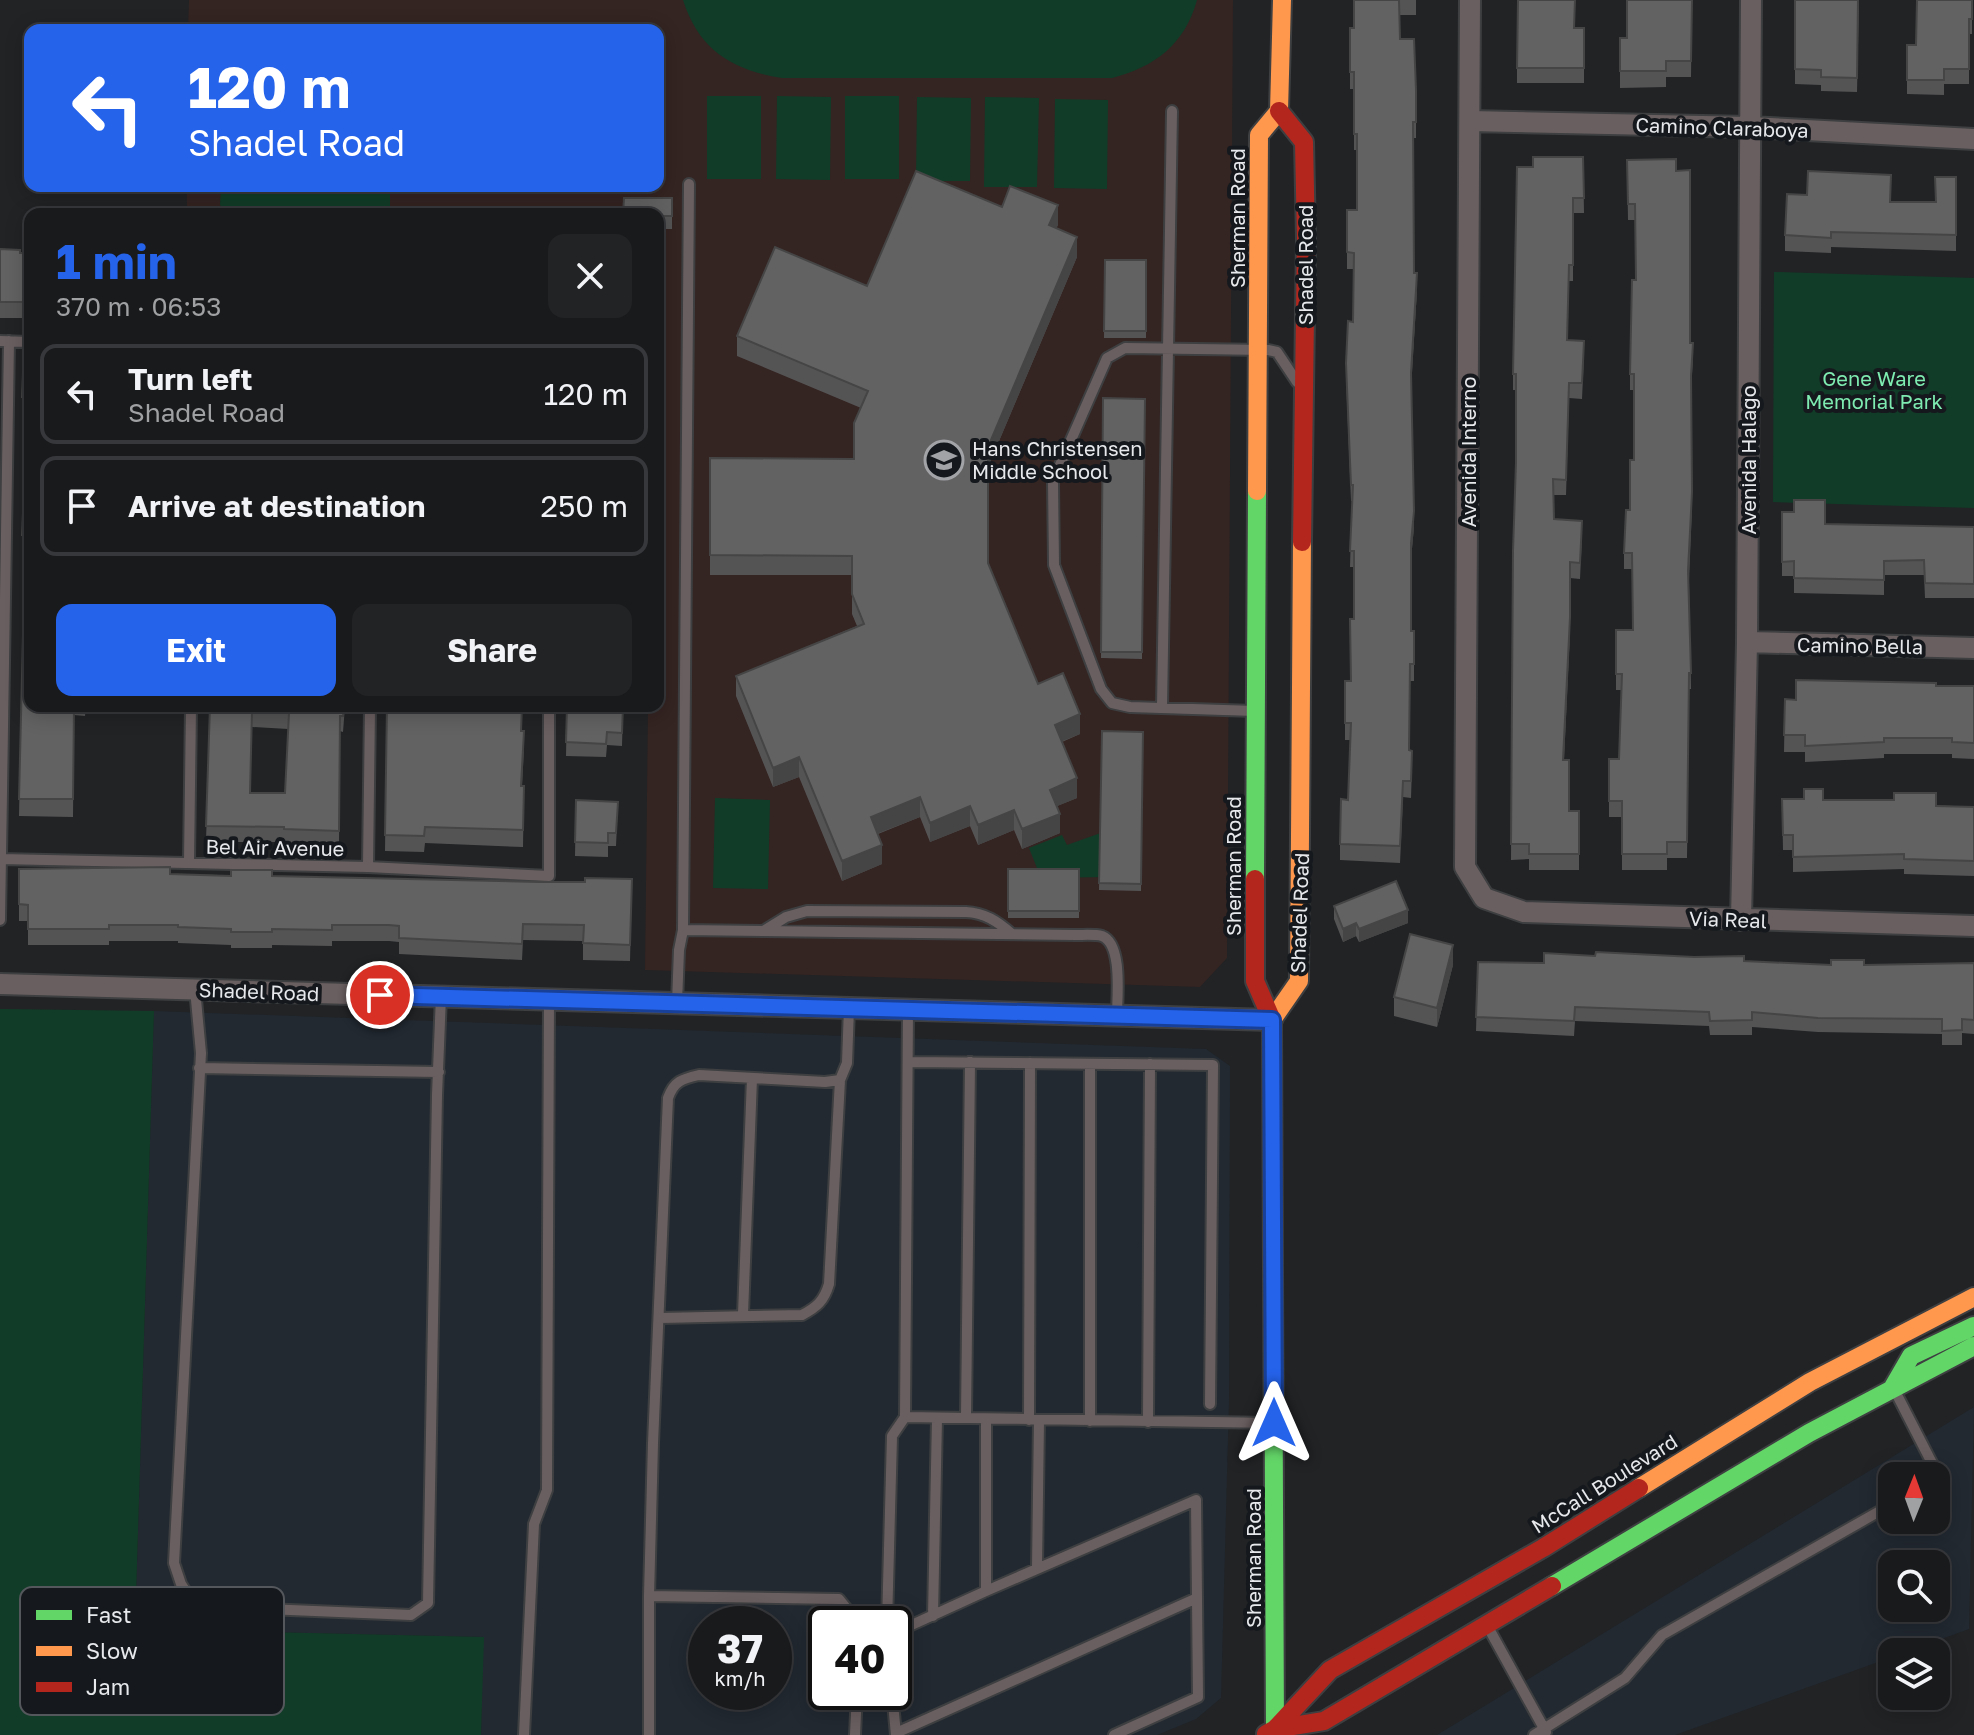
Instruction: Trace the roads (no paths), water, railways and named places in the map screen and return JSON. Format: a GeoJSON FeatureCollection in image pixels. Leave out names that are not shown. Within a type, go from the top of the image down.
{"type":"FeatureCollection","features":[{"type":"Feature","properties":{"kind":"street","name":"Sherman Road"},"geometry":{"type":"LineString","coordinates":[[1271,1733],[1274,1423],[1272,1020],[1255,981],[1259,135],[1279,111],[1282,0]]}},
{"type":"Feature","properties":{"kind":"street","name":"Avenida Interno"},"geometry":{"type":"LineString","coordinates":[[1470,0],[1465,867],[1484,898]]}},
{"type":"Feature","properties":{"kind":"street","name":"Avenida Halago"},"geometry":{"type":"LineString","coordinates":[[1741,920],[1747,642],[1751,0]]}},
{"type":"Feature","properties":{"kind":"street","name":"Shadel Road"},"geometry":{"type":"LineString","coordinates":[[0,984],[1272,1020],[1299,981],[1305,394],[1304,142],[1279,111]]}},
{"type":"Feature","properties":{"kind":"street","name":"Camino Claraboya"},"geometry":{"type":"LineString","coordinates":[[1470,121],[1750,127],[1974,139]]}},
{"type":"Feature","properties":{"kind":"street","name":"Camino Bella"},"geometry":{"type":"LineString","coordinates":[[1747,642],[1974,648]]}},
{"type":"Feature","properties":{"kind":"street","name":"Via Real"},"geometry":{"type":"LineString","coordinates":[[1484,898],[1524,912],[1974,926]]}},
{"type":"Feature","properties":{"kind":"street","name":"McCall Boulevard"},"geometry":{"type":"LineString","coordinates":[[1271,1733],[1330,1670],[1543,1548],[1797,1389],[1974,1297]]}},
{"type":"Feature","properties":{"kind":"street"},"geometry":{"type":"LineString","coordinates":[[1893,1387],[1911,1356],[1974,1326]]}},
{"type":"Feature","properties":{"kind":"street"},"geometry":{"type":"LineString","coordinates":[[1271,1733],[1324,1721],[1809,1433],[1974,1346]]}},
{"type":"Feature","properties":{"kind":"lane"},"geometry":{"type":"LineString","coordinates":[[1162,708],[1172,111]]}},
{"type":"Feature","properties":{"kind":"lane"},"geometry":{"type":"LineString","coordinates":[[677,1003],[683,930],[689,184]]}},
{"type":"Feature","properties":{"kind":"lane"},"geometry":{"type":"LineString","coordinates":[[0,920],[5,341]]}},
{"type":"Feature","properties":{"kind":"lane"},"geometry":{"type":"LineString","coordinates":[[1256,711],[1130,707],[1112,703],[1101,689],[1054,565],[1053,481],[1107,358],[1125,348],[1277,352],[1305,394]]}},
{"type":"Feature","properties":{"kind":"lane"},"geometry":{"type":"LineString","coordinates":[[189,863],[191,712]]}},
{"type":"Feature","properties":{"kind":"lane"},"geometry":{"type":"LineString","coordinates":[[368,867],[370,712]]}},
{"type":"Feature","properties":{"kind":"lane","name":"Bel Air Avenue"},"geometry":{"type":"LineString","coordinates":[[1,859],[368,867],[549,876],[549,712]]}},
{"type":"Feature","properties":{"kind":"lane"},"geometry":{"type":"LineString","coordinates":[[765,931],[786,917],[807,911],[966,912],[996,920],[1012,934]]}},
{"type":"Feature","properties":{"kind":"lane"},"geometry":{"type":"LineString","coordinates":[[683,930],[1102,936],[1111,943],[1116,960],[1117,1015]]}},
{"type":"Feature","properties":{"kind":"lane"},"geometry":{"type":"LineString","coordinates":[[183,1587],[174,1563],[201,1053],[195,989]]}},
{"type":"Feature","properties":{"kind":"lane"},"geometry":{"type":"LineString","coordinates":[[284,1610],[411,1615],[428,1603],[441,996]]}},
{"type":"Feature","properties":{"kind":"lane"},"geometry":{"type":"LineString","coordinates":[[524,1735],[534,1524],[547,1490],[549,999]]}},
{"type":"Feature","properties":{"kind":"lane"},"geometry":{"type":"LineString","coordinates":[[660,1318],[802,1315],[817,1307],[825,1298],[829,1284],[840,1080],[847,1063],[849,1008]]}},
{"type":"Feature","properties":{"kind":"lane"},"geometry":{"type":"LineString","coordinates":[[887,1606],[892,1436],[905,1417],[908,1009]]}},
{"type":"Feature","properties":{"kind":"lane"},"geometry":{"type":"LineString","coordinates":[[908,1062],[1213,1065],[1210,1404]]}},
{"type":"Feature","properties":{"kind":"lane"},"geometry":{"type":"LineString","coordinates":[[966,1418],[970,1062]]}},
{"type":"Feature","properties":{"kind":"lane"},"geometry":{"type":"LineString","coordinates":[[1030,1063],[1037,1568]]}},
{"type":"Feature","properties":{"kind":"lane"},"geometry":{"type":"LineString","coordinates":[[1090,1064],[1090,1421]]}},
{"type":"Feature","properties":{"kind":"lane"},"geometry":{"type":"LineString","coordinates":[[1148,1422],[1150,1064]]}},
{"type":"Feature","properties":{"kind":"lane"},"geometry":{"type":"LineString","coordinates":[[199,1068],[439,1072]]}},
{"type":"Feature","properties":{"kind":"lane"},"geometry":{"type":"LineString","coordinates":[[649,1735],[649,1596],[668,1098],[679,1080],[699,1075],[840,1080]]}},
{"type":"Feature","properties":{"kind":"lane"},"geometry":{"type":"LineString","coordinates":[[743,1314],[752,1078]]}},
{"type":"Feature","properties":{"kind":"lane"},"geometry":{"type":"LineString","coordinates":[[1893,1387],[1931,1462]]}},
{"type":"Feature","properties":{"kind":"lane"},"geometry":{"type":"LineString","coordinates":[[905,1417],[1274,1423]]}},
{"type":"Feature","properties":{"kind":"lane"},"geometry":{"type":"LineString","coordinates":[[933,1616],[937,1418]]}},
{"type":"Feature","properties":{"kind":"lane"},"geometry":{"type":"LineString","coordinates":[[986,1419],[986,1591]]}},
{"type":"Feature","properties":{"kind":"lane"},"geometry":{"type":"LineString","coordinates":[[912,1625],[1196,1500],[1198,1697],[1114,1735]]}},
{"type":"Feature","properties":{"kind":"lane"},"geometry":{"type":"LineString","coordinates":[[1487,1625],[1542,1733],[1625,1678],[1662,1635],[1878,1512]]}},
{"type":"Feature","properties":{"kind":"lane"},"geometry":{"type":"LineString","coordinates":[[649,1596],[839,1599],[845,1606]]}},
{"type":"Feature","properties":{"kind":"lane"},"geometry":{"type":"LineString","coordinates":[[894,1710],[896,1734],[1197,1598]]}},
{"type":"Feature","properties":{"kind":"lane"},"geometry":{"type":"LineString","coordinates":[[855,1735],[856,1710]]}},
{"type":"Feature","properties":{"kind":"place","name":"Hans Christensen Middle School"},"geometry":{"type":"Point","coordinates":[944,460]}},
{"type":"Feature","properties":{"kind":"park label","name":"Gene Ware Memorial Park"},"geometry":{"type":"Point","coordinates":[1874,390]}}]}
